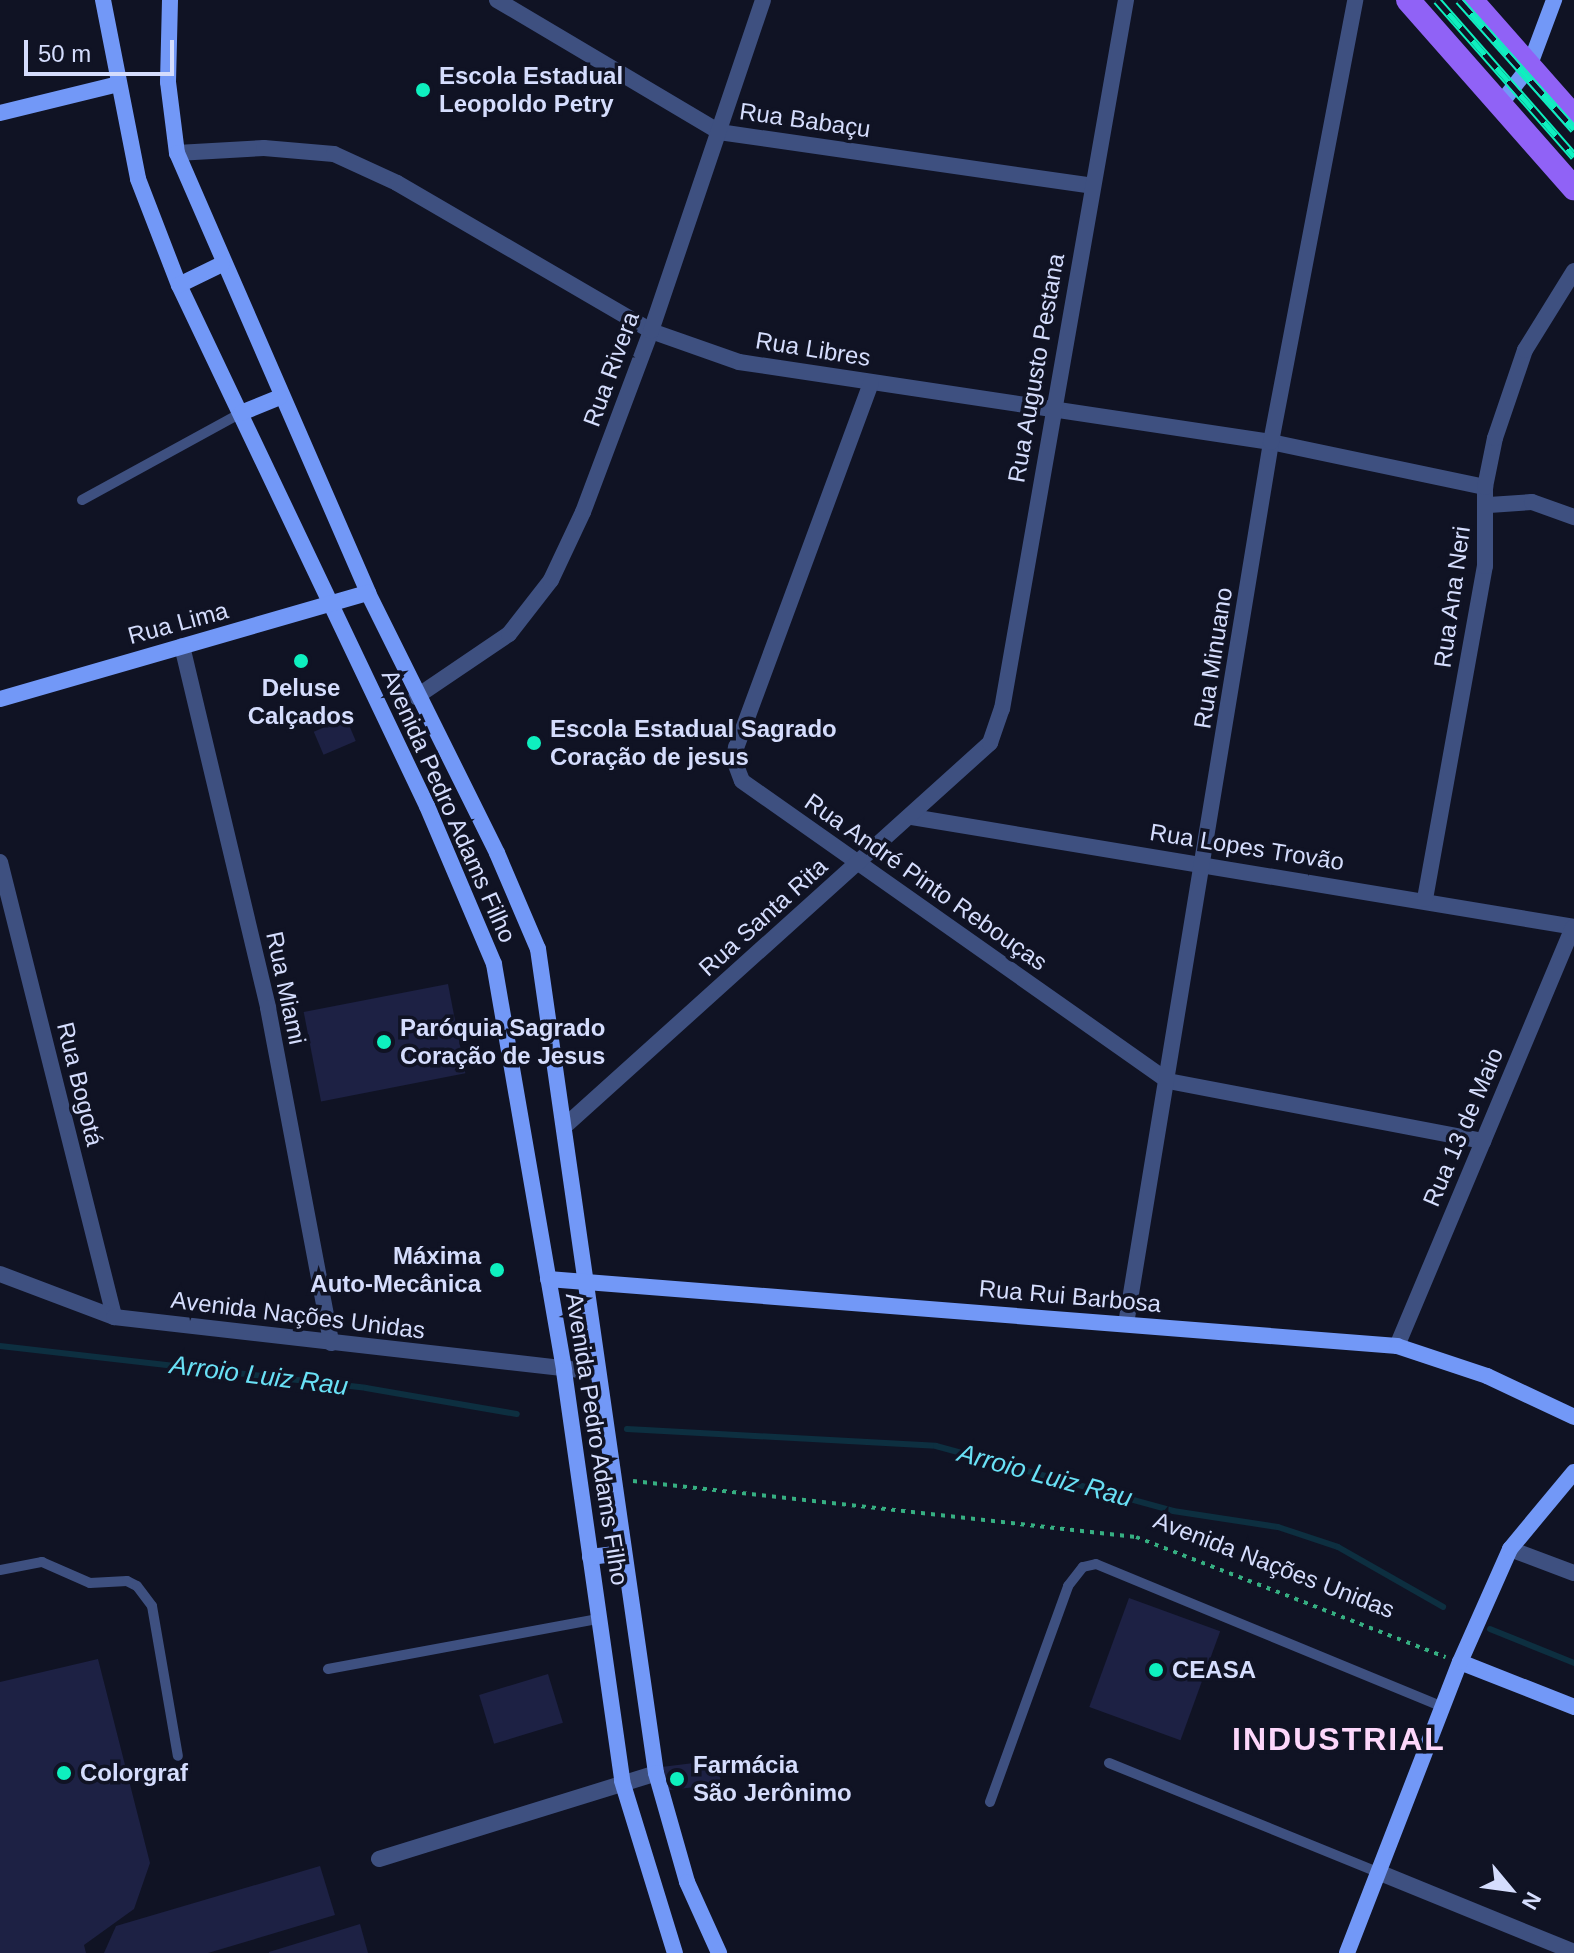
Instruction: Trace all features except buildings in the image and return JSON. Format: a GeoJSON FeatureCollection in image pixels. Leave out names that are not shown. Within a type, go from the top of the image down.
{"type":"FeatureCollection","features":[{"type":"Feature","properties":{"kind":"main road","name":"Avenida Pedro Adams Filho"},"geometry":{"type":"LineString","coordinates":[[103,0],[138,179],[179,285],[475,909],[494,964],[564,1371],[622,1781],[675,1953]]}},
{"type":"Feature","properties":{"kind":"main road","name":"Avenida Pedro Adams Filho"},"geometry":{"type":"LineString","coordinates":[[170,0],[168,82],[177,153],[222,264],[368,593],[416,697],[497,853],[538,949],[566,1125],[611,1479],[656,1773],[687,1882],[719,1953]]}},
{"type":"Feature","properties":{"kind":"main road"},"geometry":{"type":"LineString","coordinates":[[1408,0],[1574,188]]}},
{"type":"Feature","properties":{"kind":"main road"},"geometry":{"type":"LineString","coordinates":[[1471,0],[1574,117]]}},
{"type":"Feature","properties":{"kind":"main road"},"geometry":{"type":"LineString","coordinates":[[1499,106],[1529,67],[1554,0]]}},
{"type":"Feature","properties":{"kind":"main road"},"geometry":{"type":"LineString","coordinates":[[0,113],[118,84]]}},
{"type":"Feature","properties":{"kind":"main road"},"geometry":{"type":"LineString","coordinates":[[179,285],[222,264]]}},
{"type":"Feature","properties":{"kind":"main road"},"geometry":{"type":"LineString","coordinates":[[241,413],[280,397]]}},
{"type":"Feature","properties":{"kind":"main road","name":"Rua Lima"},"geometry":{"type":"LineString","coordinates":[[0,699],[332,606],[368,593]]}},
{"type":"Feature","properties":{"kind":"main road","name":"Rua Rui Barbosa"},"geometry":{"type":"LineString","coordinates":[[548,1279],[1397,1346],[1487,1376],[1574,1417]]}},
{"type":"Feature","properties":{"kind":"main road"},"geometry":{"type":"LineString","coordinates":[[1347,1953],[1460,1662],[1510,1549],[1574,1472]]}},
{"type":"Feature","properties":{"kind":"main road"},"geometry":{"type":"LineString","coordinates":[[590,1557],[622,1553]]}},
{"type":"Feature","properties":{"kind":"main road"},"geometry":{"type":"LineString","coordinates":[[1460,1662],[1574,1707]]}},
{"type":"Feature","properties":{"kind":"street","name":"Rua Babaçu"},"geometry":{"type":"LineString","coordinates":[[497,0],[719,132],[1092,186]]}},
{"type":"Feature","properties":{"kind":"street","name":"Rua Rivera"},"geometry":{"type":"LineString","coordinates":[[416,697],[509,634],[551,580],[583,512],[651,331],[763,0]]}},
{"type":"Feature","properties":{"kind":"street","name":"Rua Augusto Pestana"},"geometry":{"type":"LineString","coordinates":[[990,743],[1002,709],[1126,0]]}},
{"type":"Feature","properties":{"kind":"street","name":"Rua Minuano"},"geometry":{"type":"LineString","coordinates":[[1126,1324],[1271,442],[1355,0]]}},
{"type":"Feature","properties":{"kind":"street","name":"Rua Libres"},"geometry":{"type":"LineString","coordinates":[[177,153],[264,148],[334,154],[397,183],[651,331],[739,362],[1271,442],[1485,487]]}},
{"type":"Feature","properties":{"kind":"street","name":"Rua Ana Neri"},"geometry":{"type":"LineString","coordinates":[[1425,899],[1485,566],[1489,505],[1485,487],[1495,438],[1525,350],[1574,271]]}},
{"type":"Feature","properties":{"kind":"street","name":"Rua André Pinto Rebouças"},"geometry":{"type":"LineString","coordinates":[[871,383],[734,760],[750,789],[1168,1081],[1483,1141]]}},
{"type":"Feature","properties":{"kind":"street"},"geometry":{"type":"LineString","coordinates":[[1489,505],[1532,502],[1574,517]]}},
{"type":"Feature","properties":{"kind":"street","name":"Rua Miami"},"geometry":{"type":"LineString","coordinates":[[182,646],[268,1008],[331,1343]]}},
{"type":"Feature","properties":{"kind":"street","name":"Rua Santa Rita"},"geometry":{"type":"LineString","coordinates":[[566,1125],[912,817],[990,743]]}},
{"type":"Feature","properties":{"kind":"street","name":"Rua Lopes Trovão"},"geometry":{"type":"LineString","coordinates":[[912,817],[1425,899],[1573,927]]}},
{"type":"Feature","properties":{"kind":"street","name":"Rua Bogotá"},"geometry":{"type":"LineString","coordinates":[[0,862],[114,1317]]}},
{"type":"Feature","properties":{"kind":"street","name":"Rua 13 de Maio"},"geometry":{"type":"LineString","coordinates":[[1397,1346],[1573,927]]}},
{"type":"Feature","properties":{"kind":"street","name":"Avenida Nações Unidas"},"geometry":{"type":"LineString","coordinates":[[0,1274],[114,1317],[564,1371],[598,1372]]}},
{"type":"Feature","properties":{"kind":"street"},"geometry":{"type":"LineString","coordinates":[[1510,1549],[1574,1573]]}},
{"type":"Feature","properties":{"kind":"street"},"geometry":{"type":"LineString","coordinates":[[379,1859],[622,1781],[656,1773]]}},
{"type":"Feature","properties":{"kind":"street"},"geometry":{"type":"LineString","coordinates":[[1378,1872],[1574,1952]]}},
{"type":"Feature","properties":{"kind":"lane"},"geometry":{"type":"LineString","coordinates":[[82,500],[241,413]]}},
{"type":"Feature","properties":{"kind":"lane"},"geometry":{"type":"LineString","coordinates":[[0,1570],[42,1562],[90,1583],[127,1581],[143,1592],[152,1606],[178,1756]]}},
{"type":"Feature","properties":{"kind":"lane"},"geometry":{"type":"LineString","coordinates":[[990,1802],[1068,1586],[1083,1567],[1096,1564],[1443,1707]]}},
{"type":"Feature","properties":{"kind":"lane"},"geometry":{"type":"LineString","coordinates":[[328,1669],[599,1619]]}},
{"type":"Feature","properties":{"kind":"lane"},"geometry":{"type":"LineString","coordinates":[[1109,1763],[1378,1872]]}},
{"type":"Feature","properties":{"kind":"path","name":"Avenida Nações Unidas"},"geometry":{"type":"LineString","coordinates":[[611,1479],[1136,1537],[1460,1662]]}},
{"type":"Feature","properties":{"kind":"waterway","name":"Arroio Luiz Rau"},"geometry":{"type":"LineString","coordinates":[[0,1346],[366,1388],[517,1414]]}},
{"type":"Feature","properties":{"kind":"waterway","name":"Arroio Luiz Rau"},"geometry":{"type":"LineString","coordinates":[[627,1429],[936,1446],[1173,1511],[1278,1527],[1338,1547],[1443,1607]]}},
{"type":"Feature","properties":{"kind":"waterway","name":"Arroio Luiz Rau"},"geometry":{"type":"LineString","coordinates":[[1490,1629],[1574,1663]]}},
{"type":"Feature","properties":{"kind":"railway"},"geometry":{"type":"LineString","coordinates":[[1437,0],[1574,156]]}},
{"type":"Feature","properties":{"kind":"railway"},"geometry":{"type":"LineString","coordinates":[[1459,0],[1574,129]]}},
{"type":"Feature","properties":{"kind":"place","name":"Escola Estadual Leopoldo Petry"},"geometry":{"type":"Point","coordinates":[423,90]}},
{"type":"Feature","properties":{"kind":"place","name":"Deluse Calçados"},"geometry":{"type":"Point","coordinates":[301,661]}},
{"type":"Feature","properties":{"kind":"place","name":"Escola Estadual Sagrado Coração de jesus"},"geometry":{"type":"Point","coordinates":[534,743]}},
{"type":"Feature","properties":{"kind":"place","name":"Paróquia Sagrado Coração de Jesus"},"geometry":{"type":"Point","coordinates":[384,1042]}},
{"type":"Feature","properties":{"kind":"place","name":"Máxima Auto-Mecânica"},"geometry":{"type":"Point","coordinates":[497,1270]}},
{"type":"Feature","properties":{"kind":"place","name":"CEASA"},"geometry":{"type":"Point","coordinates":[1156,1670]}},
{"type":"Feature","properties":{"kind":"place","name":"Colorgraf"},"geometry":{"type":"Point","coordinates":[64,1773]}},
{"type":"Feature","properties":{"kind":"place","name":"Farmácia São Jerônimo"},"geometry":{"type":"Point","coordinates":[677,1779]}},
{"type":"Feature","properties":{"kind":"district","name":"INDUSTRIAL"},"geometry":{"type":"Point","coordinates":[1339,1739]}}]}
